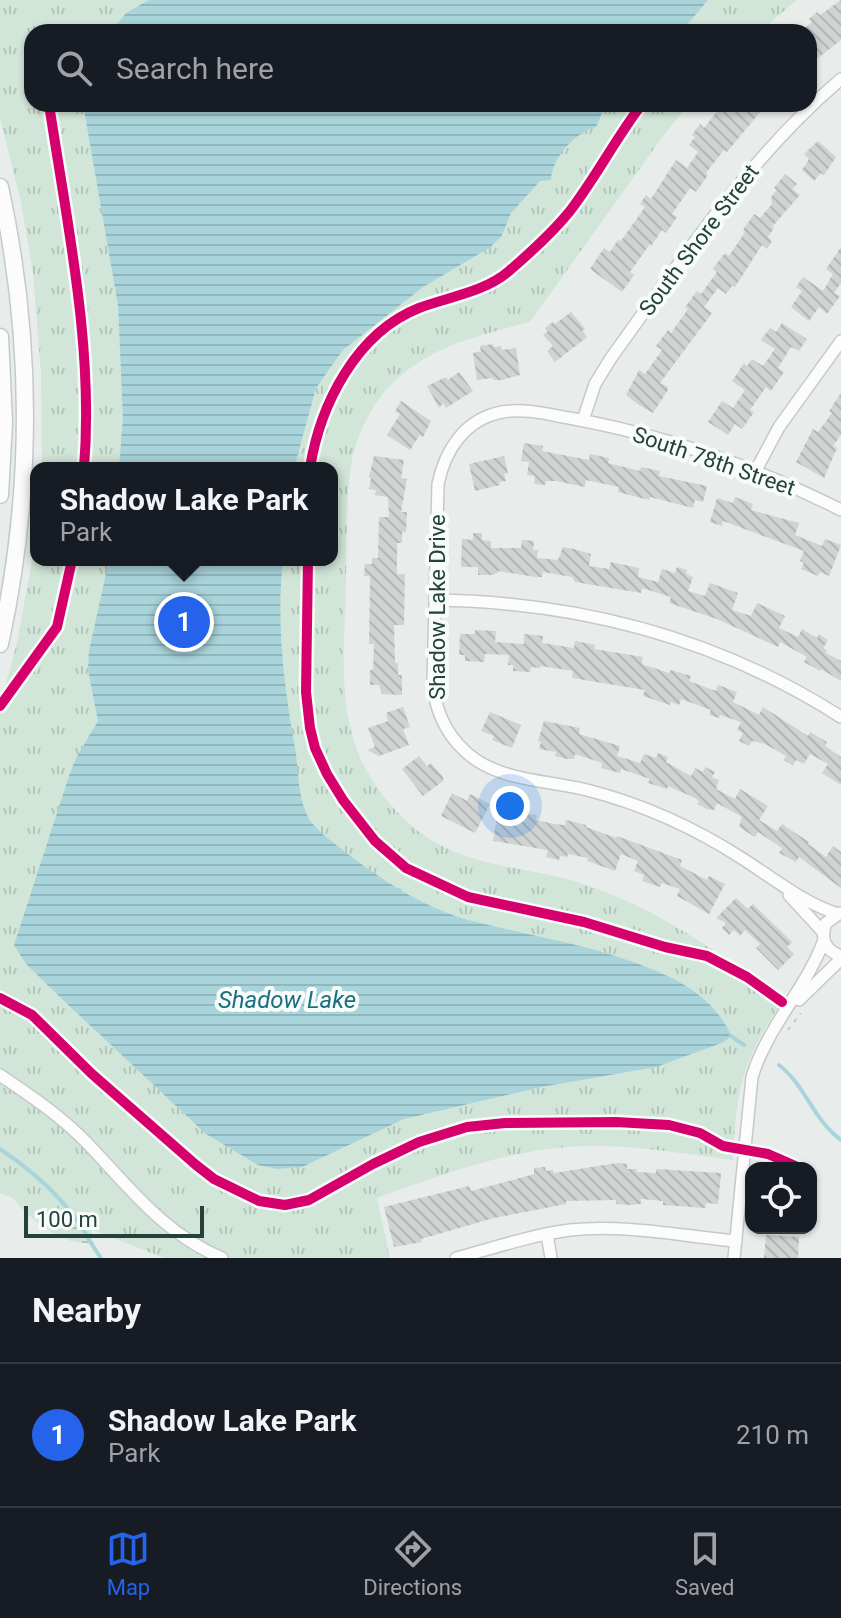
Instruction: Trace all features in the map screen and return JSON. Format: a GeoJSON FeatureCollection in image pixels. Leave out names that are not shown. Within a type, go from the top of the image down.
{"type":"FeatureCollection","features":[{"type":"Feature","properties":{"kind":"main road"},"geometry":{"type":"LineString","coordinates":[[0,187],[17,283],[26,414],[18,539],[0,644]]}},
{"type":"Feature","properties":{"kind":"main road"},"geometry":{"type":"LineString","coordinates":[[0,337],[4,422],[0,495]]}},
{"type":"Feature","properties":{"kind":"street","name":"South Shore Street"},"geometry":{"type":"LineString","coordinates":[[817,101],[841,79]]}},
{"type":"Feature","properties":{"kind":"street","name":"South Shore Street"},"geometry":{"type":"LineString","coordinates":[[583,420],[595,384],[611,358],[732,193],[782,133],[805,112]]}},
{"type":"Feature","properties":{"kind":"street"},"geometry":{"type":"LineString","coordinates":[[755,472],[779,427],[841,341]]}},
{"type":"Feature","properties":{"kind":"street","name":"Shadow Lake Drive"},"geometry":{"type":"LineString","coordinates":[[583,420],[527,411],[502,412],[476,422],[454,442],[445,457],[438,484],[434,698],[448,732],[466,753],[496,771],[587,790],[668,819],[731,852],[814,904],[839,913]]}},
{"type":"Feature","properties":{"kind":"street","name":"South 78th Street"},"geometry":{"type":"LineString","coordinates":[[583,420],[668,441],[755,472],[841,510]]}},
{"type":"Feature","properties":{"kind":"street"},"geometry":{"type":"LineString","coordinates":[[435,600],[537,606],[643,627],[699,645],[751,667],[841,717]]}},
{"type":"Feature","properties":{"kind":"street","name":"Shadow Lake Drive"},"geometry":{"type":"LineString","coordinates":[[781,885],[824,936],[829,950],[841,957]]}},
{"type":"Feature","properties":{"kind":"street"},"geometry":{"type":"LineString","coordinates":[[734,1258],[752,1077],[762,1051],[814,965],[826,923],[839,913]]}},
{"type":"Feature","properties":{"kind":"street"},"geometry":{"type":"LineString","coordinates":[[784,1015],[841,957]]}},
{"type":"Feature","properties":{"kind":"street"},"geometry":{"type":"LineString","coordinates":[[1,1076],[71,1128],[138,1200],[175,1231],[222,1258]]}},
{"type":"Feature","properties":{"kind":"street"},"geometry":{"type":"LineString","coordinates":[[456,1258],[547,1234],[607,1229],[736,1241]]}},
{"type":"Feature","properties":{"kind":"street"},"geometry":{"type":"LineString","coordinates":[[547,1234],[551,1258]]}},
{"type":"Feature","properties":{"kind":"path"},"geometry":{"type":"LineString","coordinates":[[786,1033],[801,1013]]}},
{"type":"Feature","properties":{"kind":"green space"},"geometry":{"type":"Polygon","coordinates":[[[0,0],[797,0],[768,24],[24,24],[24,112],[683,112],[530,322],[471,338],[434,354],[400,376],[370,413],[355,446],[349,485],[344,682],[349,724],[366,769],[389,802],[418,831],[436,843],[475,859],[577,882],[633,904],[684,931],[781,998],[782,1002],[758,1041],[744,1076],[736,1114],[733,1160],[650,1149],[588,1146],[518,1154],[470,1166],[377,1198],[390,1258],[164,1258],[0,1193],[0,693],[4,690],[17,643],[31,566],[338,566],[338,462],[42,462],[41,374],[33,273],[21,203],[0,118],[0,0]]]}},
{"type":"Feature","properties":{"kind":"green space"},"geometry":{"type":"Polygon","coordinates":[[[6,1189],[92,1226],[91,1243],[78,1243],[54,1234],[32,1218],[6,1189]]]}},
{"type":"Feature","properties":{"kind":"water"},"geometry":{"type":"Polygon","coordinates":[[[149,0],[708,0],[688,24],[117,24],[126,13],[149,0]]]}},
{"type":"Feature","properties":{"kind":"water"},"geometry":{"type":"Polygon","coordinates":[[[84,112],[603,112],[596,127],[572,141],[560,155],[551,180],[540,181],[511,213],[501,237],[489,248],[423,287],[343,350],[316,388],[296,462],[119,462],[123,417],[118,305],[84,112]]]}},
{"type":"Feature","properties":{"kind":"water","name":"Shadow Lake"},"geometry":{"type":"Polygon","coordinates":[[[108,566],[282,566],[280,607],[285,678],[300,793],[305,811],[316,827],[386,881],[436,908],[472,921],[606,953],[674,979],[707,1002],[725,1023],[731,1036],[724,1042],[656,1067],[541,1087],[404,1119],[302,1167],[277,1169],[258,1165],[206,1134],[26,964],[14,945],[69,776],[98,721],[88,670],[89,651],[108,566]]]}},
{"type":"Feature","properties":{"kind":"building"},"geometry":{"type":"Polygon","coordinates":[[[841,0],[841,40],[817,59],[817,24],[810,24],[812,22],[809,19],[817,12],[820,15],[841,0]]]}},
{"type":"Feature","properties":{"kind":"building"},"geometry":{"type":"Polygon","coordinates":[[[717,112],[760,112],[727,152],[724,150],[696,192],[690,188],[672,214],[677,217],[666,233],[662,230],[650,244],[630,272],[634,275],[622,292],[590,269],[604,248],[610,252],[618,240],[621,241],[645,207],[640,204],[646,195],[651,199],[676,160],[687,168],[698,152],[689,145],[695,137],[692,135],[700,124],[704,128],[717,112]]]}},
{"type":"Feature","properties":{"kind":"building"},"geometry":{"type":"Polygon","coordinates":[[[818,141],[836,157],[824,175],[821,173],[814,181],[802,170],[809,159],[804,154],[818,141]]]}},
{"type":"Feature","properties":{"kind":"building"},"geometry":{"type":"Polygon","coordinates":[[[785,174],[797,184],[792,189],[800,195],[772,227],[768,237],[772,241],[767,249],[762,245],[735,287],[732,286],[726,294],[718,288],[704,307],[712,313],[660,383],[668,390],[653,413],[639,405],[626,395],[639,370],[645,374],[662,350],[656,346],[668,330],[671,333],[697,291],[701,294],[717,272],[713,268],[725,253],[729,256],[754,214],[760,218],[772,204],[771,197],[777,190],[774,188],[785,174]]]}},
{"type":"Feature","properties":{"kind":"building"},"geometry":{"type":"Polygon","coordinates":[[[841,247],[841,283],[834,293],[840,296],[827,314],[819,307],[809,321],[791,307],[802,291],[796,287],[803,277],[823,291],[833,274],[826,269],[841,247]]]}},
{"type":"Feature","properties":{"kind":"building"},"geometry":{"type":"Polygon","coordinates":[[[571,312],[585,329],[582,331],[587,337],[555,362],[547,351],[553,346],[543,335],[548,331],[545,328],[571,312]]]}},
{"type":"Feature","properties":{"kind":"building"},"geometry":{"type":"Polygon","coordinates":[[[782,323],[807,339],[799,351],[791,347],[778,368],[784,372],[771,391],[766,387],[750,410],[754,412],[742,429],[735,424],[728,435],[708,422],[722,401],[733,408],[745,390],[732,381],[744,363],[747,366],[752,359],[763,366],[775,349],[761,340],[770,328],[776,332],[782,323]]]}},
{"type":"Feature","properties":{"kind":"building"},"geometry":{"type":"Polygon","coordinates":[[[493,344],[494,347],[501,346],[502,350],[516,348],[520,375],[502,380],[477,380],[473,353],[481,351],[480,346],[493,344]]]}},
{"type":"Feature","properties":{"kind":"building"},"geometry":{"type":"Polygon","coordinates":[[[459,372],[473,391],[446,408],[443,403],[439,408],[427,386],[446,377],[448,380],[459,372]]]}},
{"type":"Feature","properties":{"kind":"building"},"geometry":{"type":"Polygon","coordinates":[[[841,393],[841,435],[833,446],[837,448],[824,478],[796,462],[813,429],[818,432],[832,413],[829,411],[841,393]]]}},
{"type":"Feature","properties":{"kind":"building"},"geometry":{"type":"Polygon","coordinates":[[[401,401],[431,421],[423,437],[420,435],[410,450],[387,435],[400,414],[395,411],[401,401]]]}},
{"type":"Feature","properties":{"kind":"building"},"geometry":{"type":"Polygon","coordinates":[[[524,443],[543,446],[542,451],[589,460],[590,454],[609,458],[608,463],[640,471],[641,467],[660,471],[659,476],[707,486],[703,502],[695,500],[693,508],[650,497],[649,500],[618,492],[619,487],[586,480],[585,487],[556,481],[546,481],[545,485],[534,484],[535,476],[527,475],[529,462],[521,461],[524,443]]]}},
{"type":"Feature","properties":{"kind":"building"},"geometry":{"type":"Polygon","coordinates":[[[374,456],[404,460],[401,478],[407,479],[401,512],[407,512],[406,532],[402,532],[402,543],[397,543],[397,574],[405,574],[404,625],[394,625],[395,663],[398,663],[398,675],[402,675],[402,695],[382,694],[379,685],[370,685],[374,644],[369,644],[370,576],[364,576],[365,564],[372,564],[372,558],[378,558],[379,517],[389,517],[388,497],[375,495],[376,490],[369,489],[374,456]]]}},
{"type":"Feature","properties":{"kind":"building"},"geometry":{"type":"Polygon","coordinates":[[[504,456],[508,473],[504,474],[506,481],[475,491],[469,464],[504,456]]]}},
{"type":"Feature","properties":{"kind":"building"},"geometry":{"type":"Polygon","coordinates":[[[735,497],[753,504],[751,510],[799,523],[795,535],[822,546],[825,539],[841,545],[829,576],[820,572],[818,576],[801,569],[804,551],[723,521],[722,526],[710,522],[717,498],[733,503],[735,497]]]}},
{"type":"Feature","properties":{"kind":"building"},"geometry":{"type":"Polygon","coordinates":[[[473,533],[482,533],[482,540],[491,541],[491,548],[521,548],[522,540],[534,541],[533,550],[538,550],[537,558],[558,560],[563,547],[574,549],[591,554],[589,566],[609,569],[611,562],[639,568],[638,577],[658,582],[662,569],[675,573],[677,567],[687,570],[686,574],[693,577],[688,591],[705,596],[710,583],[738,593],[732,610],[751,616],[757,603],[785,616],[779,628],[798,637],[802,629],[817,638],[819,634],[828,640],[823,648],[841,661],[841,681],[804,662],[807,657],[780,642],[778,647],[717,619],[669,603],[671,597],[642,588],[641,593],[575,582],[572,577],[543,572],[542,577],[498,571],[491,575],[478,575],[478,567],[461,567],[462,539],[473,540],[473,533]]]}},
{"type":"Feature","properties":{"kind":"building"},"geometry":{"type":"Polygon","coordinates":[[[475,630],[496,631],[495,642],[524,644],[524,634],[543,636],[542,643],[574,648],[575,641],[595,645],[594,649],[643,657],[642,664],[691,676],[689,681],[716,691],[718,685],[737,692],[733,702],[759,715],[763,707],[808,736],[810,732],[827,742],[825,746],[841,757],[841,785],[822,773],[828,764],[810,754],[804,764],[796,760],[793,766],[784,760],[786,756],[765,744],[752,741],[749,746],[739,741],[743,733],[737,730],[741,722],[709,715],[711,710],[681,699],[679,705],[671,702],[670,705],[643,696],[645,690],[572,678],[573,671],[541,666],[531,667],[530,672],[513,671],[513,665],[508,665],[509,655],[485,654],[484,662],[465,661],[465,655],[459,655],[460,634],[475,634],[475,630]]]}},
{"type":"Feature","properties":{"kind":"building"},"geometry":{"type":"Polygon","coordinates":[[[403,707],[410,727],[403,729],[409,745],[379,756],[367,750],[375,747],[368,728],[388,721],[386,713],[403,707]]]}},
{"type":"Feature","properties":{"kind":"building"},"geometry":{"type":"Polygon","coordinates":[[[490,712],[521,725],[512,748],[492,740],[494,736],[481,731],[490,712]]]}},
{"type":"Feature","properties":{"kind":"building"},"geometry":{"type":"Polygon","coordinates":[[[544,721],[580,728],[579,734],[620,746],[617,756],[640,763],[644,754],[656,758],[658,753],[668,757],[666,762],[691,776],[695,768],[703,772],[705,767],[715,772],[712,777],[719,780],[716,789],[735,799],[740,789],[768,806],[759,820],[777,831],[782,824],[826,857],[833,846],[841,852],[841,888],[799,857],[796,862],[779,853],[782,848],[758,832],[755,837],[739,827],[742,817],[717,803],[714,810],[707,809],[697,804],[699,801],[695,798],[668,786],[667,789],[648,783],[650,779],[621,769],[620,773],[601,768],[602,763],[575,754],[574,759],[567,759],[555,756],[556,752],[539,749],[544,721]]]}},
{"type":"Feature","properties":{"kind":"building"},"geometry":{"type":"Polygon","coordinates":[[[419,756],[427,766],[431,763],[443,777],[443,781],[423,796],[402,769],[419,756]]]}},
{"type":"Feature","properties":{"kind":"building"},"geometry":{"type":"Polygon","coordinates":[[[452,793],[467,801],[470,794],[490,804],[475,833],[441,816],[452,793]]]}},
{"type":"Feature","properties":{"kind":"building"},"geometry":{"type":"Polygon","coordinates":[[[498,810],[537,815],[536,820],[554,824],[565,825],[566,820],[586,825],[682,860],[680,866],[707,880],[709,876],[725,884],[709,914],[677,896],[680,889],[642,881],[644,875],[634,871],[638,861],[621,854],[615,871],[587,861],[588,858],[568,854],[567,857],[560,856],[559,860],[546,857],[548,850],[493,841],[498,810]]]}},
{"type":"Feature","properties":{"kind":"building"},"geometry":{"type":"Polygon","coordinates":[[[736,898],[748,909],[753,904],[792,942],[787,947],[794,954],[778,970],[756,948],[760,944],[745,930],[740,936],[734,930],[729,935],[722,928],[726,923],[716,918],[736,898]]]}},
{"type":"Feature","properties":{"kind":"building"},"geometry":{"type":"Polygon","coordinates":[[[627,1164],[627,1169],[637,1169],[636,1172],[656,1173],[656,1169],[721,1173],[718,1204],[706,1203],[705,1208],[663,1205],[663,1201],[641,1199],[641,1204],[629,1205],[616,1204],[616,1200],[566,1201],[566,1204],[494,1218],[421,1239],[422,1242],[394,1247],[384,1207],[469,1186],[471,1191],[534,1174],[534,1168],[545,1167],[546,1171],[553,1170],[554,1173],[627,1164]]]}},
{"type":"Feature","properties":{"kind":"building"},"geometry":{"type":"Polygon","coordinates":[[[766,1235],[799,1237],[798,1258],[764,1258],[766,1235]]]}},
{"type":"Feature","properties":{"kind":"waterway"},"geometry":{"type":"LineString","coordinates":[[731,1036],[744,1045]]}},
{"type":"Feature","properties":{"kind":"waterway"},"geometry":{"type":"LineString","coordinates":[[779,1065],[841,1140]]}},
{"type":"Feature","properties":{"kind":"waterway"},"geometry":{"type":"LineString","coordinates":[[0,1149],[54,1193],[83,1229],[101,1258]]}},
{"type":"Feature","properties":{"kind":"cycle path"},"geometry":{"type":"LineString","coordinates":[[50,112],[82,331],[86,423],[84,462]]}},
{"type":"Feature","properties":{"kind":"cycle path"},"geometry":{"type":"LineString","coordinates":[[311,462],[332,396],[359,353],[397,319],[419,308],[489,284],[517,264],[570,211],[636,112]]}},
{"type":"Feature","properties":{"kind":"cycle path"},"geometry":{"type":"LineString","coordinates":[[0,706],[57,627],[71,566]]}},
{"type":"Feature","properties":{"kind":"cycle path"},"geometry":{"type":"LineString","coordinates":[[308,566],[306,692],[310,728],[327,774],[375,841],[406,868],[468,897],[584,922],[665,947],[707,956],[747,977],[782,1002]]}},
{"type":"Feature","properties":{"kind":"cycle path"},"geometry":{"type":"LineString","coordinates":[[0,998],[32,1015],[92,1074],[196,1165],[214,1179],[259,1201],[285,1205],[309,1200],[419,1142],[467,1127],[505,1123],[669,1125],[700,1133],[723,1146],[768,1154],[786,1162]]}},
{"type":"Feature","properties":{"kind":"place","name":"Shadow Lake Park"},"geometry":{"type":"Point","coordinates":[184,622]}}]}
